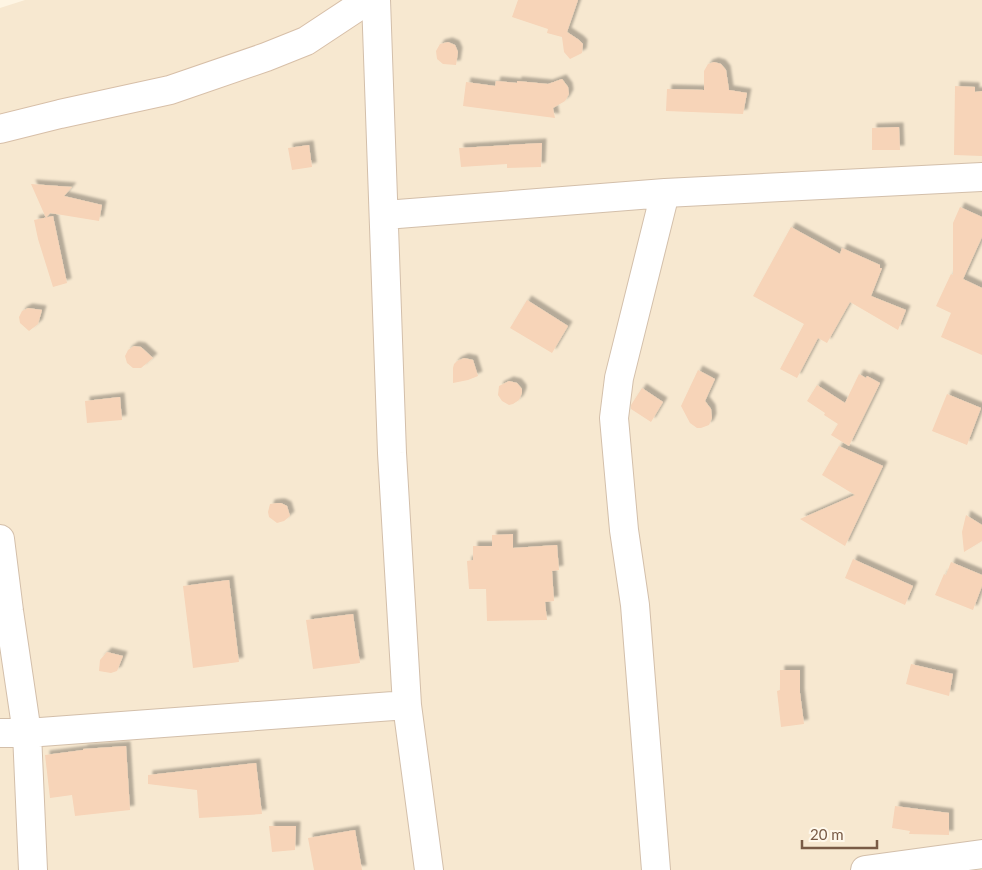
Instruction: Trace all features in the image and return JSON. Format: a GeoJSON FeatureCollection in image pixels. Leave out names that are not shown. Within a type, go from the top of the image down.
{"type":"FeatureCollection","features":[{"type":"Feature","properties":{"kind":"street"},"geometry":{"type":"LineString","coordinates":[[0,129],[170,90],[266,57],[306,41],[368,0]]}},
{"type":"Feature","properties":{"kind":"street"},"geometry":{"type":"LineString","coordinates":[[376,0],[392,453],[407,706],[429,870]]}},
{"type":"Feature","properties":{"kind":"street"},"geometry":{"type":"LineString","coordinates":[[384,215],[665,193],[982,177]]}},
{"type":"Feature","properties":{"kind":"street"},"geometry":{"type":"LineString","coordinates":[[656,870],[635,605],[624,530],[614,418],[619,378],[665,193]]}},
{"type":"Feature","properties":{"kind":"street"},"geometry":{"type":"LineString","coordinates":[[0,540],[27,733],[33,870]]}},
{"type":"Feature","properties":{"kind":"street"},"geometry":{"type":"LineString","coordinates":[[0,734],[407,706]]}},
{"type":"Feature","properties":{"kind":"street"},"geometry":{"type":"LineString","coordinates":[[865,870],[981,854]]}},
{"type":"Feature","properties":{"kind":"shaded area"},"geometry":{"type":"Polygon","coordinates":[[[25,0],[982,0],[982,870],[0,870],[0,8],[25,0]]]}},
{"type":"Feature","properties":{"kind":"building"},"geometry":{"type":"Polygon","coordinates":[[[518,0],[578,0],[567,32],[583,44],[582,53],[570,59],[564,52],[562,37],[547,33],[548,29],[512,17],[518,0]]]}},
{"type":"Feature","properties":{"kind":"building"},"geometry":{"type":"Polygon","coordinates":[[[448,42],[455,45],[458,52],[456,65],[443,64],[437,59],[436,51],[440,44],[448,42]]]}},
{"type":"Feature","properties":{"kind":"building"},"geometry":{"type":"Polygon","coordinates":[[[714,62],[721,64],[726,70],[729,90],[747,93],[743,114],[666,111],[667,89],[704,90],[704,71],[708,64],[714,62]]]}},
{"type":"Feature","properties":{"kind":"building"},"geometry":{"type":"Polygon","coordinates":[[[562,79],[568,87],[569,94],[565,101],[553,108],[555,118],[463,106],[466,82],[495,86],[496,81],[548,84],[562,79]]]}},
{"type":"Feature","properties":{"kind":"building"},"geometry":{"type":"Polygon","coordinates":[[[955,86],[975,87],[975,92],[982,91],[982,156],[954,155],[955,86]]]}},
{"type":"Feature","properties":{"kind":"building"},"geometry":{"type":"Polygon","coordinates":[[[899,127],[900,150],[872,150],[872,128],[899,127]]]}},
{"type":"Feature","properties":{"kind":"building"},"geometry":{"type":"Polygon","coordinates":[[[542,143],[541,167],[507,168],[507,164],[461,167],[459,148],[542,143]]]}},
{"type":"Feature","properties":{"kind":"building"},"geometry":{"type":"Polygon","coordinates":[[[309,145],[312,167],[292,170],[288,148],[309,145]]]}},
{"type":"Feature","properties":{"kind":"building"},"geometry":{"type":"Polygon","coordinates":[[[31,184],[72,187],[64,196],[102,205],[99,221],[50,213],[46,218],[31,184]]]}},
{"type":"Feature","properties":{"kind":"building"},"geometry":{"type":"Polygon","coordinates":[[[960,207],[982,217],[982,237],[963,279],[982,288],[982,355],[941,337],[951,313],[936,306],[951,274],[953,275],[953,223],[960,207]]]}},
{"type":"Feature","properties":{"kind":"building"},"geometry":{"type":"Polygon","coordinates":[[[53,216],[67,283],[53,287],[34,220],[53,216]]]}},
{"type":"Feature","properties":{"kind":"building"},"geometry":{"type":"Polygon","coordinates":[[[791,227],[840,254],[842,248],[880,265],[880,268],[882,268],[871,296],[906,310],[898,330],[850,302],[827,343],[818,338],[797,378],[780,369],[804,324],[753,296],[791,227]]]}},
{"type":"Feature","properties":{"kind":"building"},"geometry":{"type":"Polygon","coordinates":[[[527,300],[568,326],[552,353],[510,328],[527,300]]]}},
{"type":"Feature","properties":{"kind":"building"},"geometry":{"type":"Polygon","coordinates":[[[28,308],[42,310],[38,324],[29,331],[20,323],[19,317],[22,311],[28,308]]]}},
{"type":"Feature","properties":{"kind":"building"},"geometry":{"type":"Polygon","coordinates":[[[134,346],[141,347],[153,358],[141,368],[133,368],[127,363],[125,356],[128,350],[134,346]]]}},
{"type":"Feature","properties":{"kind":"building"},"geometry":{"type":"Polygon","coordinates":[[[464,358],[473,360],[478,376],[453,383],[454,364],[464,358]]]}},
{"type":"Feature","properties":{"kind":"building"},"geometry":{"type":"Polygon","coordinates":[[[698,370],[715,379],[705,401],[711,409],[712,418],[709,425],[701,428],[697,428],[690,423],[681,406],[698,370]]]}},
{"type":"Feature","properties":{"kind":"building"},"geometry":{"type":"Polygon","coordinates":[[[859,374],[880,383],[849,446],[831,435],[838,424],[807,401],[817,385],[845,403],[859,374]]]}},
{"type":"Feature","properties":{"kind":"building"},"geometry":{"type":"Polygon","coordinates":[[[509,381],[517,383],[522,389],[522,393],[519,400],[509,405],[502,401],[498,395],[499,386],[509,381]]]}},
{"type":"Feature","properties":{"kind":"building"},"geometry":{"type":"Polygon","coordinates":[[[642,388],[663,402],[651,422],[631,409],[631,405],[642,388]]]}},
{"type":"Feature","properties":{"kind":"building"},"geometry":{"type":"Polygon","coordinates":[[[947,394],[981,408],[967,445],[932,431],[947,394]]]}},
{"type":"Feature","properties":{"kind":"building"},"geometry":{"type":"Polygon","coordinates":[[[120,397],[122,420],[87,423],[85,401],[120,397]]]}},
{"type":"Feature","properties":{"kind":"building"},"geometry":{"type":"Polygon","coordinates":[[[839,446],[883,466],[845,546],[800,519],[855,495],[822,475],[839,446]]]}},
{"type":"Feature","properties":{"kind":"building"},"geometry":{"type":"Polygon","coordinates":[[[281,503],[287,506],[290,516],[284,521],[277,523],[269,517],[268,512],[270,504],[281,503]]]}},
{"type":"Feature","properties":{"kind":"building"},"geometry":{"type":"Polygon","coordinates":[[[966,515],[982,525],[982,541],[964,552],[962,532],[966,515]]]}},
{"type":"Feature","properties":{"kind":"building"},"geometry":{"type":"Polygon","coordinates":[[[513,534],[513,548],[557,545],[559,570],[552,571],[554,601],[545,602],[547,620],[487,621],[486,589],[469,589],[467,561],[473,560],[473,546],[492,546],[492,535],[513,534]]]}},
{"type":"Feature","properties":{"kind":"building"},"geometry":{"type":"Polygon","coordinates":[[[853,559],[913,586],[905,605],[845,578],[853,559]]]}},
{"type":"Feature","properties":{"kind":"building"},"geometry":{"type":"Polygon","coordinates":[[[951,562],[982,575],[982,586],[973,610],[935,595],[951,562]]]}},
{"type":"Feature","properties":{"kind":"building"},"geometry":{"type":"Polygon","coordinates":[[[229,580],[239,662],[193,668],[183,586],[229,580]]]}},
{"type":"Feature","properties":{"kind":"building"},"geometry":{"type":"Polygon","coordinates":[[[353,614],[360,663],[313,669],[306,620],[353,614]]]}},
{"type":"Feature","properties":{"kind":"building"},"geometry":{"type":"Polygon","coordinates":[[[107,652],[123,656],[117,671],[111,673],[99,671],[100,660],[107,652]]]}},
{"type":"Feature","properties":{"kind":"building"},"geometry":{"type":"Polygon","coordinates":[[[911,664],[953,674],[949,696],[906,684],[911,664]]]}},
{"type":"Feature","properties":{"kind":"building"},"geometry":{"type":"Polygon","coordinates":[[[780,670],[800,670],[800,693],[804,724],[781,727],[777,691],[780,690],[780,670]]]}},
{"type":"Feature","properties":{"kind":"building"},"geometry":{"type":"Polygon","coordinates":[[[126,746],[130,810],[75,816],[72,795],[50,798],[45,755],[83,749],[126,746]]]}},
{"type":"Feature","properties":{"kind":"building"},"geometry":{"type":"Polygon","coordinates":[[[256,763],[262,814],[199,818],[197,790],[148,784],[148,775],[256,763]]]}},
{"type":"Feature","properties":{"kind":"building"},"geometry":{"type":"Polygon","coordinates":[[[895,806],[949,813],[949,835],[909,834],[910,831],[892,828],[895,806]]]}},
{"type":"Feature","properties":{"kind":"building"},"geometry":{"type":"Polygon","coordinates":[[[269,826],[296,826],[295,850],[272,852],[269,826]]]}},
{"type":"Feature","properties":{"kind":"building"},"geometry":{"type":"Polygon","coordinates":[[[355,830],[362,870],[314,870],[308,838],[355,830]]]}}]}
